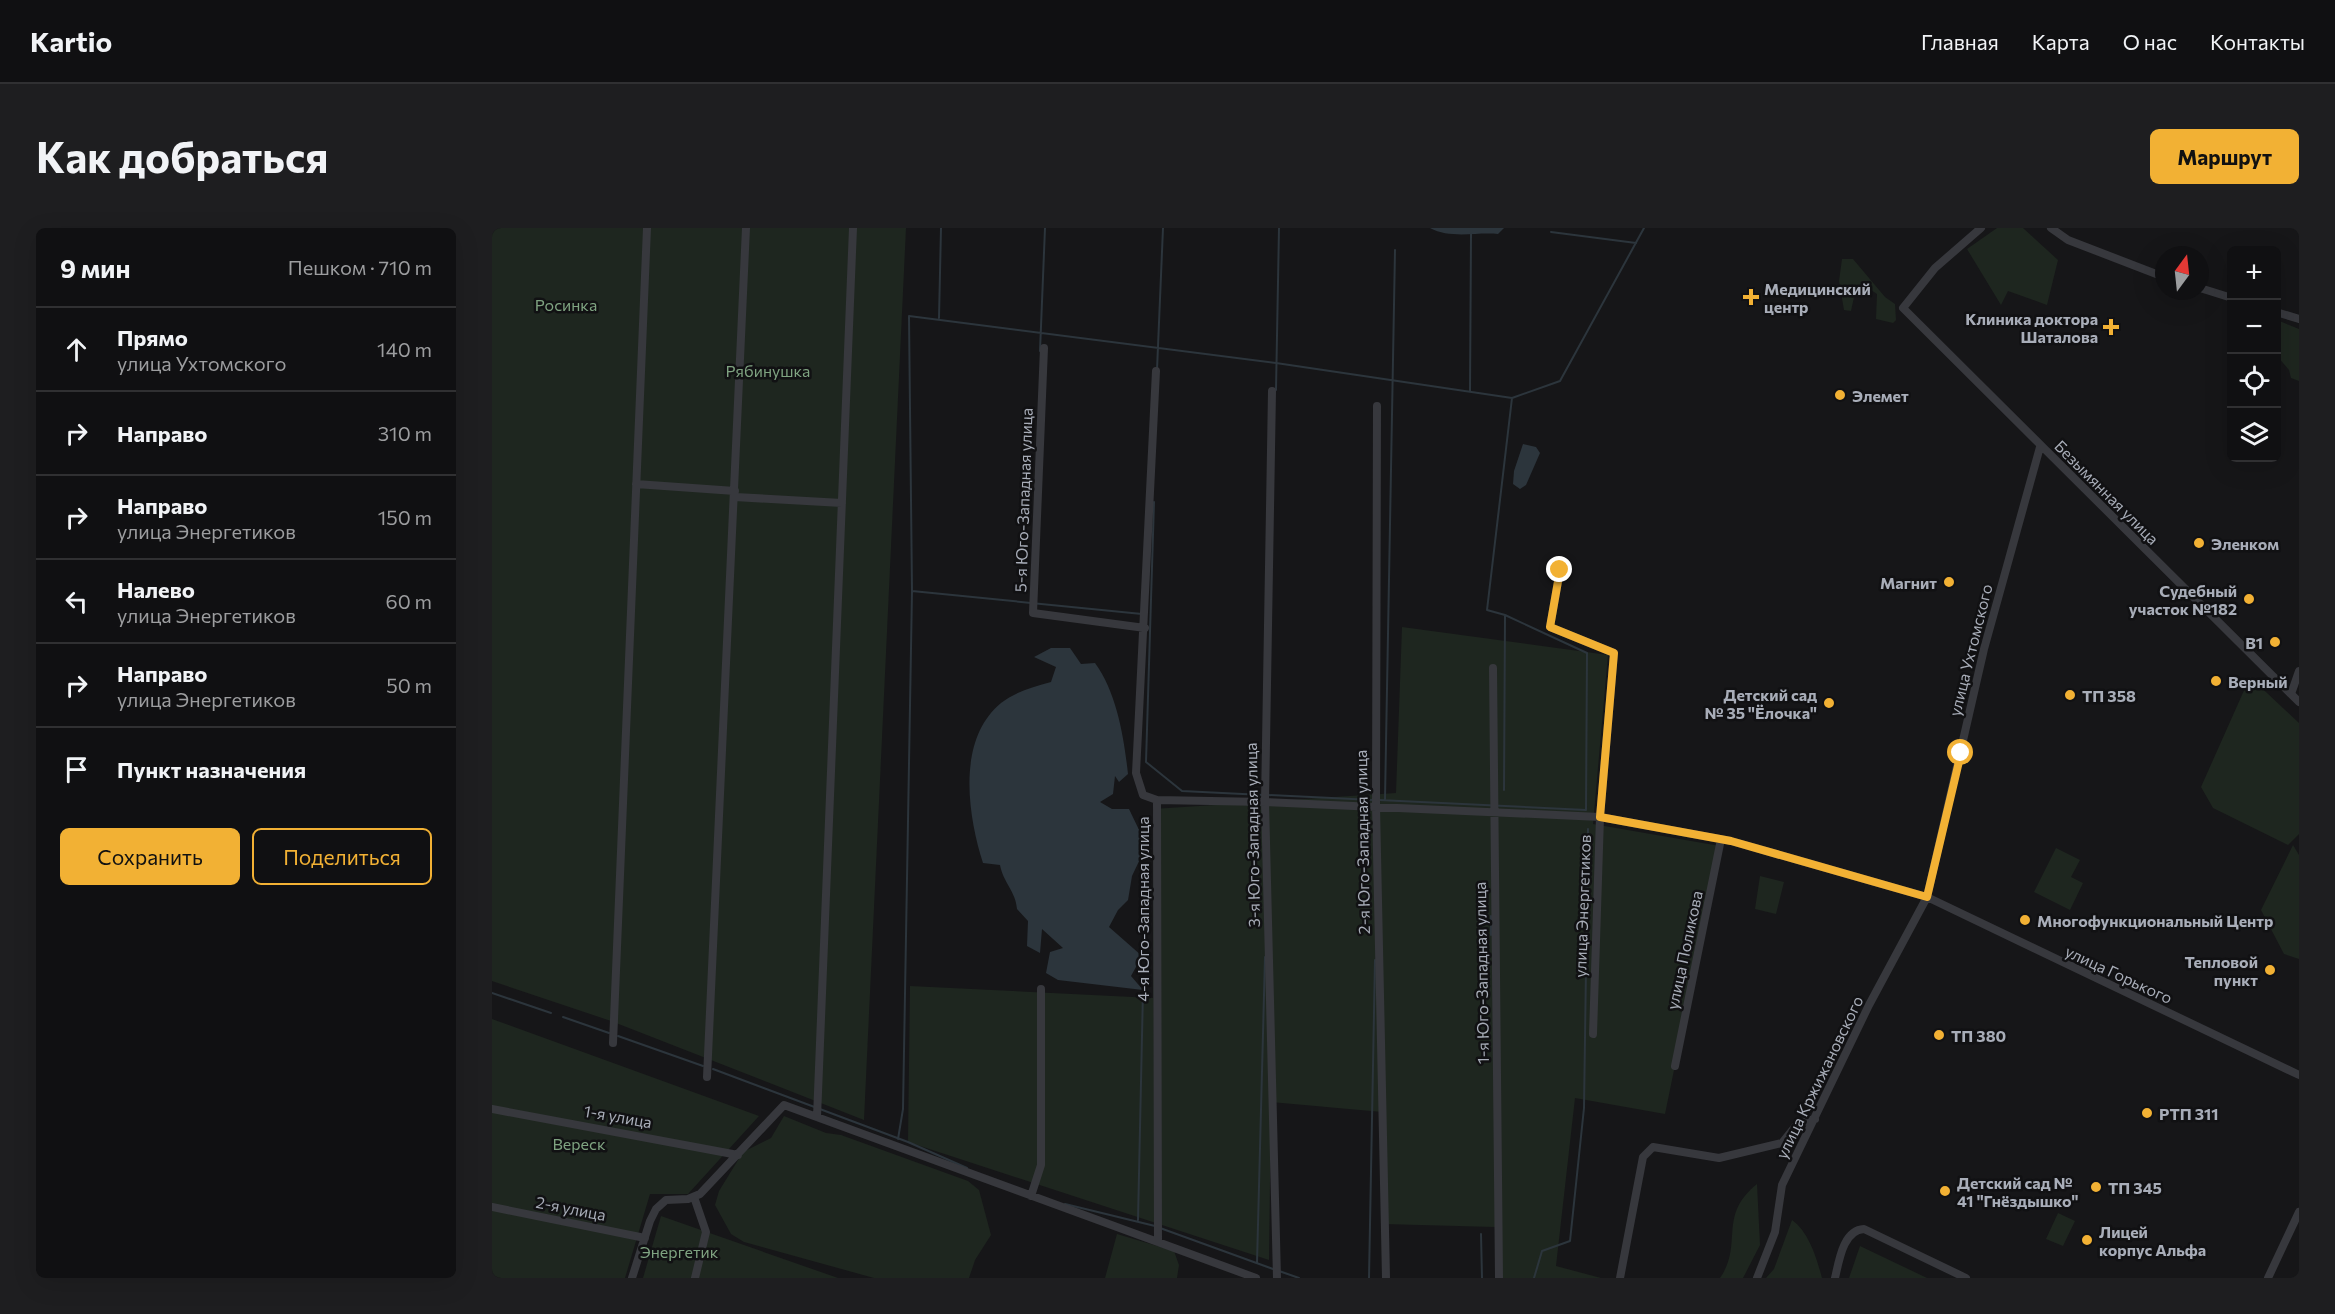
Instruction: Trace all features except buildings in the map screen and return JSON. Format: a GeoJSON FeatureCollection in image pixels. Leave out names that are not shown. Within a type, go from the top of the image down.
{"type":"FeatureCollection","features":[{"type":"Feature","properties":{"kind":"street"},"geometry":{"type":"LineString","coordinates":[[614,1043],[646,228]]}},
{"type":"Feature","properties":{"kind":"street"},"geometry":{"type":"LineString","coordinates":[[707,1077],[746,228]]}},
{"type":"Feature","properties":{"kind":"street"},"geometry":{"type":"LineString","coordinates":[[817,1117],[853,228]]}},
{"type":"Feature","properties":{"kind":"street","name":"Безымянная улица"},"geometry":{"type":"LineString","coordinates":[[1981,228],[1935,268],[1903,308],[2040,447],[2299,702]]}},
{"type":"Feature","properties":{"kind":"street"},"geometry":{"type":"LineString","coordinates":[[2051,228],[2078,244],[2155,274]]}},
{"type":"Feature","properties":{"kind":"street"},"geometry":{"type":"LineString","coordinates":[[2209,291],[2227,296]]}},
{"type":"Feature","properties":{"kind":"street"},"geometry":{"type":"LineString","coordinates":[[2281,313],[2299,319]]}},
{"type":"Feature","properties":{"kind":"street","name":"5-я Юго-Западная улица"},"geometry":{"type":"LineString","coordinates":[[1044,348],[1033,613],[1145,628]]}},
{"type":"Feature","properties":{"kind":"street","name":"4-я Юго-Западная улица"},"geometry":{"type":"LineString","coordinates":[[1156,371],[1136,773],[1143,795],[1157,800],[1158,1242]]}},
{"type":"Feature","properties":{"kind":"street","name":"3-я Юго-Западная улица"},"geometry":{"type":"LineString","coordinates":[[1272,391],[1265,802],[1277,1278]]}},
{"type":"Feature","properties":{"kind":"street","name":"2-я Юго-Западная улица"},"geometry":{"type":"LineString","coordinates":[[1377,406],[1376,806],[1386,1278]]}},
{"type":"Feature","properties":{"kind":"street","name":"улица Ухтомского"},"geometry":{"type":"LineString","coordinates":[[1927,897],[1984,649],[2040,447]]}},
{"type":"Feature","properties":{"kind":"street"},"geometry":{"type":"LineString","coordinates":[[636,484],[842,503]]}},
{"type":"Feature","properties":{"kind":"street","name":"улица Энергетиков"},"geometry":{"type":"LineString","coordinates":[[1560,570],[1550,627],[1614,653],[1600,817],[1593,1034]]}},
{"type":"Feature","properties":{"kind":"street","name":"1-я Юго-Западная улица"},"geometry":{"type":"LineString","coordinates":[[1493,668],[1499,1278]]}},
{"type":"Feature","properties":{"kind":"street"},"geometry":{"type":"LineString","coordinates":[[2291,694],[2299,671]]}},
{"type":"Feature","properties":{"kind":"street","name":"улица Горького"},"geometry":{"type":"LineString","coordinates":[[1157,800],[1376,806],[1600,817],[1722,839],[1927,897],[2299,1075]]}},
{"type":"Feature","properties":{"kind":"street","name":"улица Поликова"},"geometry":{"type":"LineString","coordinates":[[1675,1066],[1722,839]]}},
{"type":"Feature","properties":{"kind":"street","name":"улица Кржижановского"},"geometry":{"type":"LineString","coordinates":[[1757,1278],[1775,1232],[1782,1185],[1869,1005],[1927,897]]}},
{"type":"Feature","properties":{"kind":"street"},"geometry":{"type":"LineString","coordinates":[[1031,1196],[1041,1165],[1041,988]]}},
{"type":"Feature","properties":{"kind":"street"},"geometry":{"type":"LineString","coordinates":[[632,1278],[656,1209],[666,1200],[694,1197],[700,1194],[784,1106],[1256,1278]]}},
{"type":"Feature","properties":{"kind":"street","name":"1-я улица"},"geometry":{"type":"LineString","coordinates":[[492,1109],[738,1155]]}},
{"type":"Feature","properties":{"kind":"street"},"geometry":{"type":"LineString","coordinates":[[1620,1278],[1643,1157],[1653,1147],[1719,1158],[1782,1143],[1798,1123],[1815,1119]]}},
{"type":"Feature","properties":{"kind":"street"},"geometry":{"type":"LineString","coordinates":[[694,1197],[706,1232],[695,1278]]}},
{"type":"Feature","properties":{"kind":"street","name":"2-я улица"},"geometry":{"type":"LineString","coordinates":[[492,1207],[645,1238]]}},
{"type":"Feature","properties":{"kind":"street"},"geometry":{"type":"LineString","coordinates":[[2268,1278],[2299,1212]]}},
{"type":"Feature","properties":{"kind":"street"},"geometry":{"type":"LineString","coordinates":[[1835,1278],[1847,1240],[1862,1229],[1966,1278]]}},
{"type":"Feature","properties":{"kind":"green space","name":"Рябинушка"},"geometry":{"type":"Polygon","coordinates":[[[492,228],[906,228],[864,1120],[611,1021],[492,981],[492,228]]]}},
{"type":"Feature","properties":{"kind":"green space"},"geometry":{"type":"Polygon","coordinates":[[[1997,228],[2023,228],[2058,260],[2047,305],[2008,291],[2001,305],[1967,249],[1997,228]]]}},
{"type":"Feature","properties":{"kind":"green space"},"geometry":{"type":"Polygon","coordinates":[[[1842,259],[1853,259],[1885,297],[1895,304],[1896,320],[1893,323],[1876,319],[1877,294],[1862,284],[1856,288],[1851,311],[1844,310],[1839,281],[1842,259]]]}},
{"type":"Feature","properties":{"kind":"green space"},"geometry":{"type":"Polygon","coordinates":[[[2281,322],[2299,329],[2299,381],[2291,378],[2289,370],[2281,361],[2281,322]]]}},
{"type":"Feature","properties":{"kind":"green space"},"geometry":{"type":"Polygon","coordinates":[[[1402,627],[1608,655],[1593,824],[1720,846],[1665,1114],[1575,1098],[1556,1266],[1601,1278],[1497,1278],[1495,1227],[1383,1224],[1382,1112],[1271,1102],[1269,1260],[908,1142],[910,986],[1153,998],[1153,809],[1396,793],[1402,627]]]}},
{"type":"Feature","properties":{"kind":"green space"},"geometry":{"type":"Polygon","coordinates":[[[2250,677],[2299,723],[2299,834],[2288,845],[2213,808],[2201,787],[2250,677]]]}},
{"type":"Feature","properties":{"kind":"green space"},"geometry":{"type":"Polygon","coordinates":[[[2293,845],[2299,855],[2299,959],[2284,954],[2261,910],[2293,845]]]}},
{"type":"Feature","properties":{"kind":"green space"},"geometry":{"type":"Polygon","coordinates":[[[2056,848],[2080,860],[2071,877],[2083,883],[2070,910],[2034,892],[2056,848]]]}},
{"type":"Feature","properties":{"kind":"green space"},"geometry":{"type":"Polygon","coordinates":[[[1760,876],[1784,882],[1776,914],[1755,909],[1760,876]]]}},
{"type":"Feature","properties":{"kind":"green space","name":"Вереск"},"geometry":{"type":"Polygon","coordinates":[[[492,1019],[759,1116],[688,1194],[650,1194],[625,1278],[492,1278],[492,1019]]]}},
{"type":"Feature","properties":{"kind":"green space"},"geometry":{"type":"Polygon","coordinates":[[[784,1116],[826,1133],[841,1135],[968,1181],[979,1190],[991,1235],[975,1260],[969,1278],[874,1278],[744,1242],[731,1234],[715,1205],[719,1191],[743,1152],[771,1138],[784,1116]]]}},
{"type":"Feature","properties":{"kind":"green space"},"geometry":{"type":"Polygon","coordinates":[[[1757,1184],[1760,1245],[1743,1278],[1720,1278],[1727,1266],[1738,1207],[1757,1184]]]}},
{"type":"Feature","properties":{"kind":"green space"},"geometry":{"type":"Polygon","coordinates":[[[2058,1213],[2075,1221],[2063,1246],[2046,1239],[2058,1213]]]}},
{"type":"Feature","properties":{"kind":"green space","name":"Энергетик"},"geometry":{"type":"Polygon","coordinates":[[[661,1216],[838,1278],[643,1278],[661,1216]]]}},
{"type":"Feature","properties":{"kind":"green space"},"geometry":{"type":"Polygon","coordinates":[[[1792,1220],[1808,1239],[1822,1278],[1766,1278],[1774,1269],[1792,1220]]]}},
{"type":"Feature","properties":{"kind":"green space"},"geometry":{"type":"Polygon","coordinates":[[[1117,1234],[1174,1251],[1179,1265],[1177,1278],[1105,1278],[1117,1234]]]}},
{"type":"Feature","properties":{"kind":"green space"},"geometry":{"type":"Polygon","coordinates":[[[1860,1246],[1927,1278],[1849,1278],[1860,1246]]]}},
{"type":"Feature","properties":{"kind":"shaded area"},"geometry":{"type":"Polygon","coordinates":[[[1430,228],[1504,228],[1498,234],[1463,234],[1446,233],[1430,228]]]}},
{"type":"Feature","properties":{"kind":"shaded area"},"geometry":{"type":"Polygon","coordinates":[[[1523,444],[1536,447],[1540,453],[1526,485],[1520,489],[1513,484],[1514,471],[1523,444]]]}},
{"type":"Feature","properties":{"kind":"shaded area"},"geometry":{"type":"Polygon","coordinates":[[[1051,648],[1070,648],[1081,664],[1095,663],[1109,688],[1118,716],[1128,774],[1119,782],[1115,776],[1113,794],[1100,802],[1112,809],[1129,809],[1141,834],[1141,857],[1132,876],[1128,900],[1118,910],[1109,927],[1142,956],[1131,976],[1143,990],[1058,980],[1046,973],[1050,952],[1063,948],[1042,929],[1040,953],[1027,946],[1028,921],[1017,909],[1000,865],[983,863],[970,801],[972,757],[977,737],[987,719],[1006,699],[1051,682],[1056,667],[1034,657],[1051,648]]]}},
{"type":"Feature","properties":{"kind":"waterway"},"geometry":{"type":"LineString","coordinates":[[939,318],[941,228]]}},
{"type":"Feature","properties":{"kind":"waterway"},"geometry":{"type":"LineString","coordinates":[[1040,351],[1045,228]]}},
{"type":"Feature","properties":{"kind":"waterway"},"geometry":{"type":"LineString","coordinates":[[1157,370],[1163,228]]}},
{"type":"Feature","properties":{"kind":"waterway"},"geometry":{"type":"LineString","coordinates":[[1276,390],[1279,228]]}},
{"type":"Feature","properties":{"kind":"waterway"},"geometry":{"type":"LineString","coordinates":[[898,1139],[903,1109],[912,591],[909,316],[1276,363],[1512,398],[1560,381],[1644,228]]}},
{"type":"Feature","properties":{"kind":"waterway"},"geometry":{"type":"LineString","coordinates":[[1551,232],[1636,243]]}},
{"type":"Feature","properties":{"kind":"waterway"},"geometry":{"type":"LineString","coordinates":[[1470,391],[1471,234]]}},
{"type":"Feature","properties":{"kind":"waterway"},"geometry":{"type":"LineString","coordinates":[[1385,799],[1395,250]]}},
{"type":"Feature","properties":{"kind":"waterway"},"geometry":{"type":"LineString","coordinates":[[1379,800],[1586,810],[1587,653],[1505,615],[1487,610],[1512,398]]}},
{"type":"Feature","properties":{"kind":"waterway"},"geometry":{"type":"LineString","coordinates":[[1154,502],[1146,762],[1182,791],[1263,795]]}},
{"type":"Feature","properties":{"kind":"waterway"},"geometry":{"type":"LineString","coordinates":[[912,591],[1142,614]]}},
{"type":"Feature","properties":{"kind":"waterway"},"geometry":{"type":"LineString","coordinates":[[1504,790],[1505,615]]}},
{"type":"Feature","properties":{"kind":"waterway"},"geometry":{"type":"LineString","coordinates":[[1268,795],[1373,800]]}},
{"type":"Feature","properties":{"kind":"waterway"},"geometry":{"type":"LineString","coordinates":[[1534,1278],[1542,1251],[1570,1241],[1584,1108],[1588,829]]}},
{"type":"Feature","properties":{"kind":"waterway"},"geometry":{"type":"LineString","coordinates":[[1491,916],[1491,935]]}},
{"type":"Feature","properties":{"kind":"waterway"},"geometry":{"type":"LineString","coordinates":[[1257,1263],[1265,957]]}},
{"type":"Feature","properties":{"kind":"waterway"},"geometry":{"type":"LineString","coordinates":[[1369,1278],[1375,960]]}},
{"type":"Feature","properties":{"kind":"waterway"},"geometry":{"type":"LineString","coordinates":[[1138,1220],[1143,990]]}},
{"type":"Feature","properties":{"kind":"waterway"},"geometry":{"type":"LineString","coordinates":[[492,993],[551,1013]]}},
{"type":"Feature","properties":{"kind":"waterway"},"geometry":{"type":"LineString","coordinates":[[563,1017],[609,1033]]}},
{"type":"Feature","properties":{"kind":"waterway"},"geometry":{"type":"LineString","coordinates":[[618,1036],[703,1066]]}},
{"type":"Feature","properties":{"kind":"waterway"},"geometry":{"type":"LineString","coordinates":[[713,1069],[908,1142],[967,1168]]}},
{"type":"Feature","properties":{"kind":"waterway"},"geometry":{"type":"LineString","coordinates":[[1065,1204],[1155,1226]]}},
{"type":"Feature","properties":{"kind":"waterway"},"geometry":{"type":"LineString","coordinates":[[1160,1228],[1273,1269]]}},
{"type":"Feature","properties":{"kind":"waterway"},"geometry":{"type":"LineString","coordinates":[[1481,1234],[1482,1278]]}},
{"type":"Feature","properties":{"kind":"waterway"},"geometry":{"type":"LineString","coordinates":[[1279,1271],[1299,1278]]}},
{"type":"Feature","properties":{"kind":"place","name":"Медицинский центр"},"geometry":{"type":"Point","coordinates":[1751,297]}},
{"type":"Feature","properties":{"kind":"place","name":"Клиника доктора Шаталова"},"geometry":{"type":"Point","coordinates":[2111,327]}},
{"type":"Feature","properties":{"kind":"place","name":"Элемет"},"geometry":{"type":"Point","coordinates":[1840,395]}},
{"type":"Feature","properties":{"kind":"place","name":"Эленком"},"geometry":{"type":"Point","coordinates":[2199,543]}},
{"type":"Feature","properties":{"kind":"place","name":"Магнит"},"geometry":{"type":"Point","coordinates":[1949,582]}},
{"type":"Feature","properties":{"kind":"place","name":"Судебный участок №182"},"geometry":{"type":"Point","coordinates":[2249,599]}},
{"type":"Feature","properties":{"kind":"place","name":"B1"},"geometry":{"type":"Point","coordinates":[2275,642]}},
{"type":"Feature","properties":{"kind":"place","name":"Верный"},"geometry":{"type":"Point","coordinates":[2216,681]}},
{"type":"Feature","properties":{"kind":"place","name":"ТП 358"},"geometry":{"type":"Point","coordinates":[2070,695]}},
{"type":"Feature","properties":{"kind":"place","name":"Детский сад № 35 \"Ёлочка\""},"geometry":{"type":"Point","coordinates":[1829,703]}},
{"type":"Feature","properties":{"kind":"place","name":"Многофункциональный Центр"},"geometry":{"type":"Point","coordinates":[2025,920]}},
{"type":"Feature","properties":{"kind":"place","name":"Тепловой пункт"},"geometry":{"type":"Point","coordinates":[2270,970]}},
{"type":"Feature","properties":{"kind":"place","name":"ТП 380"},"geometry":{"type":"Point","coordinates":[1939,1035]}},
{"type":"Feature","properties":{"kind":"place","name":"РТП 311"},"geometry":{"type":"Point","coordinates":[2147,1113]}},
{"type":"Feature","properties":{"kind":"place","name":"ТП 345"},"geometry":{"type":"Point","coordinates":[2096,1187]}},
{"type":"Feature","properties":{"kind":"place","name":"Детский сад № 41 \"Гнёздышко\""},"geometry":{"type":"Point","coordinates":[1945,1191]}},
{"type":"Feature","properties":{"kind":"place","name":"Лицей корпус Альфа"},"geometry":{"type":"Point","coordinates":[2087,1240]}},
{"type":"Feature","properties":{"kind":"route"},"geometry":{"type":"LineString","coordinates":[[1560,570],[1550,627],[1614,653],[1600,817],[1731,841],[1927,897],[1961,753]]}},
{"type":"Feature","properties":{"kind":"park label","name":"Росинка"},"geometry":{"type":"Point","coordinates":[566,304]}}]}
